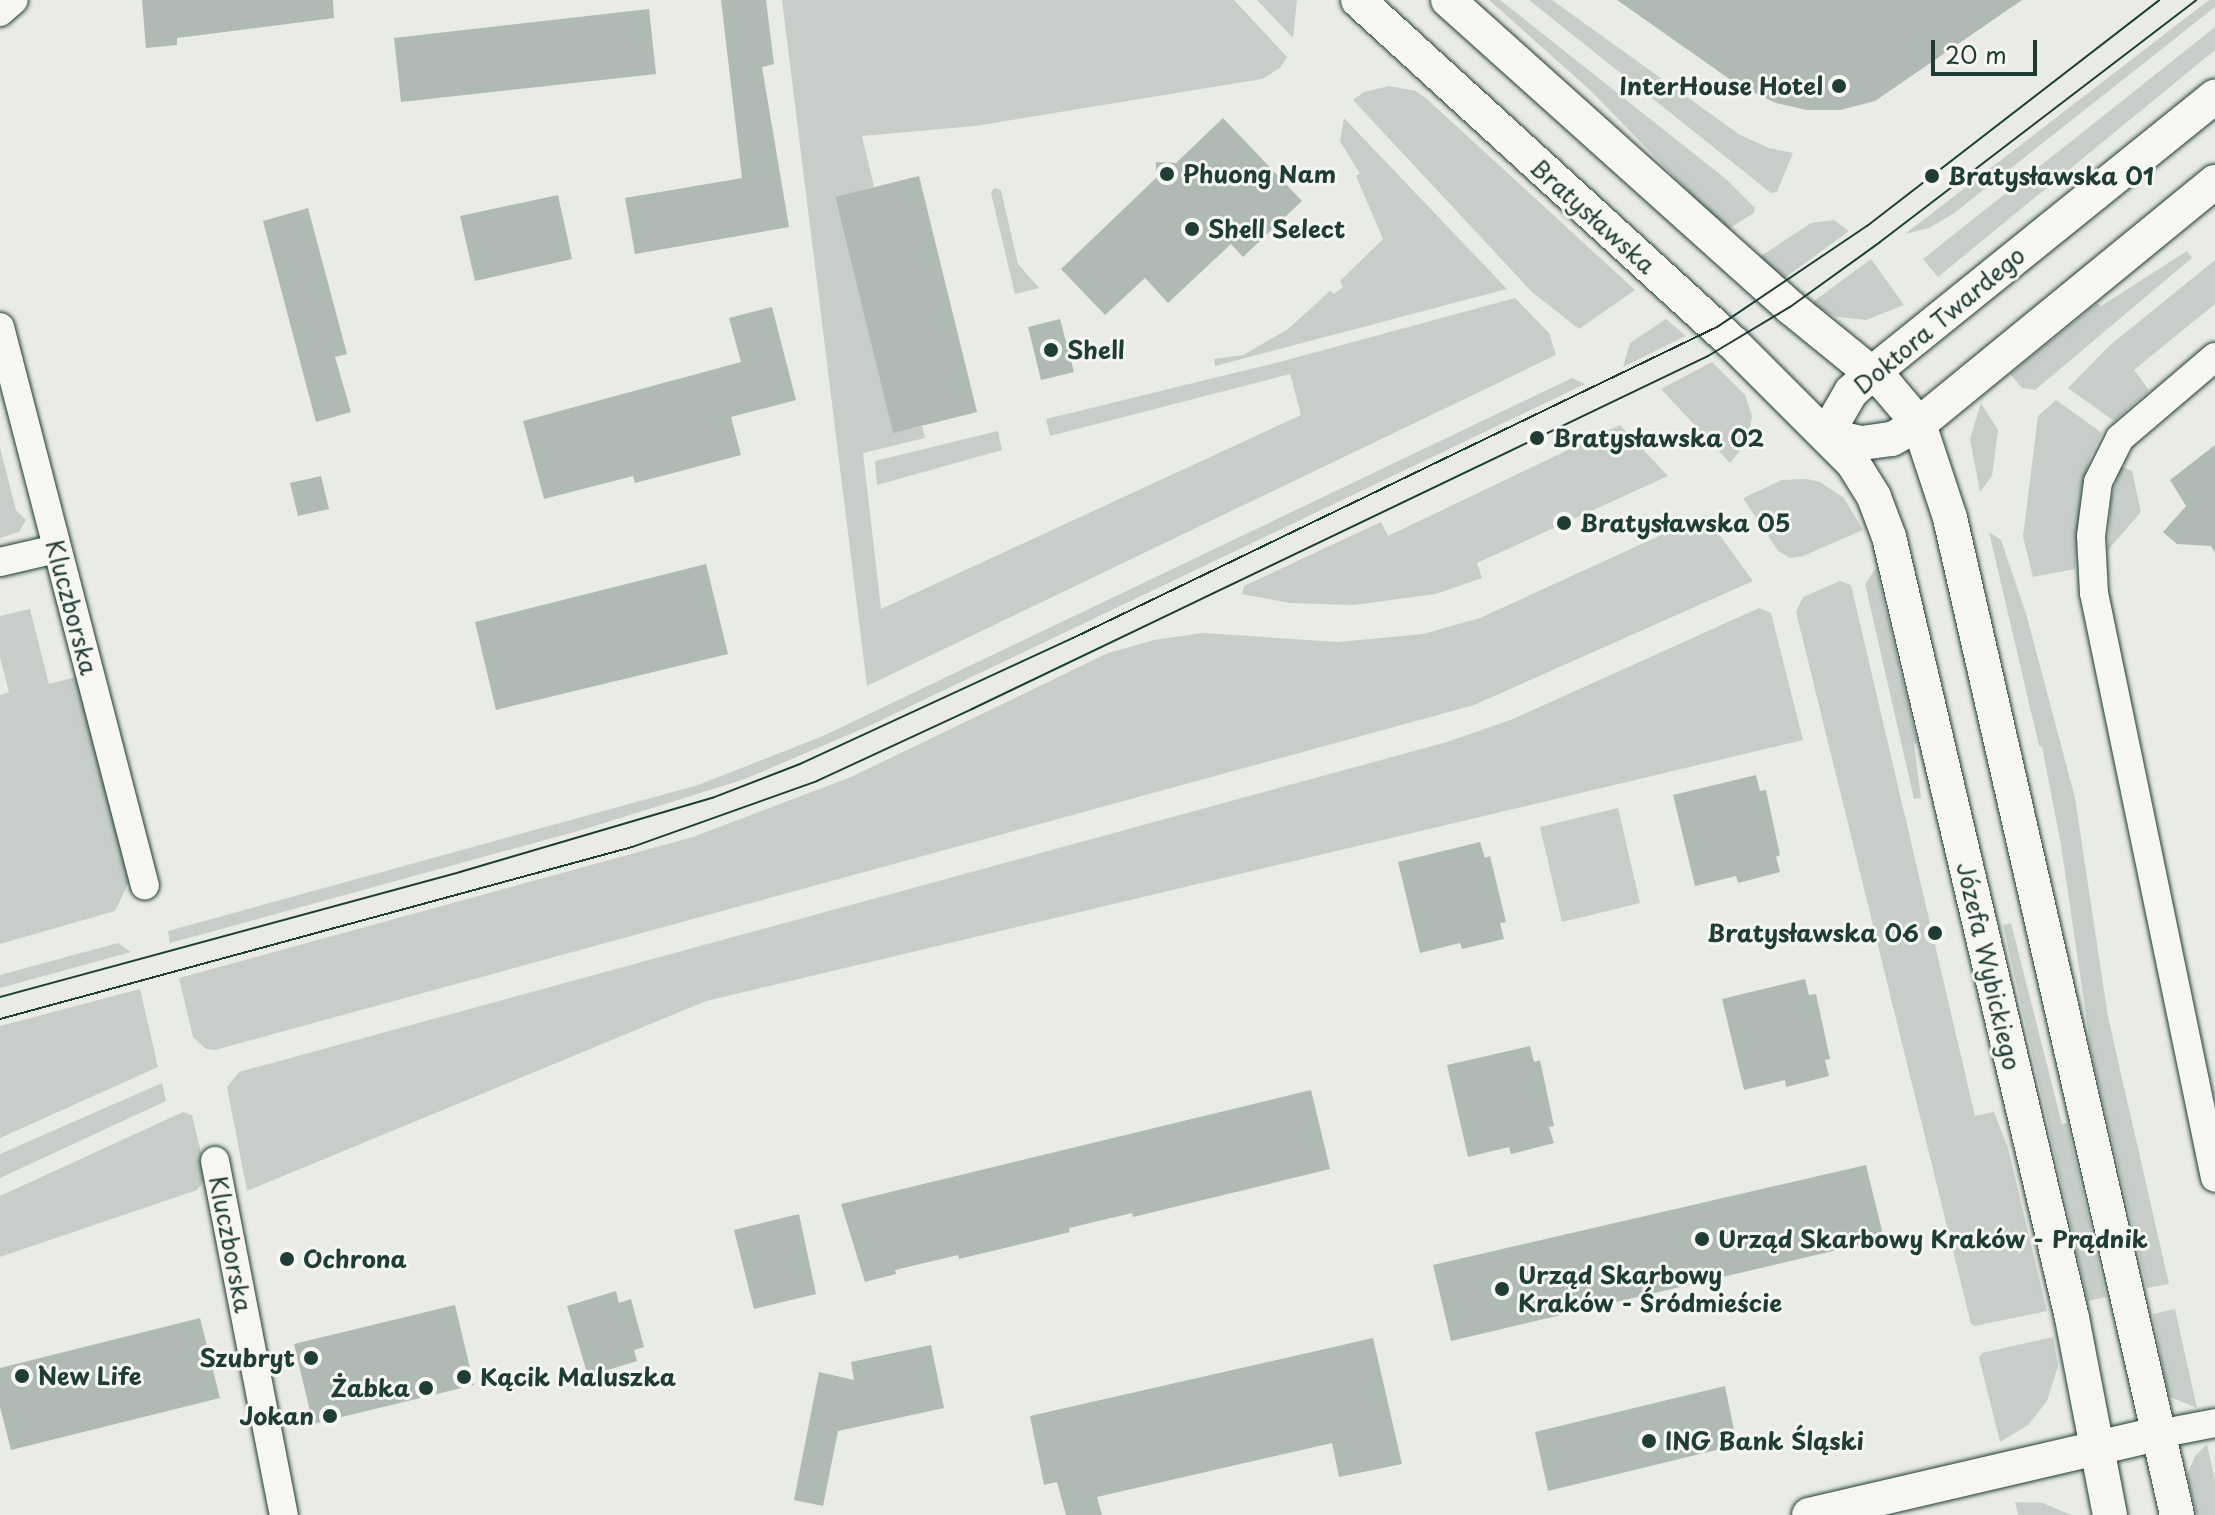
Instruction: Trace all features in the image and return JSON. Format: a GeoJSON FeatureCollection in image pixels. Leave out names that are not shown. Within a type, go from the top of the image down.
{"type":"FeatureCollection","features":[{"type":"Feature","properties":{"kind":"street"},"geometry":{"type":"LineString","coordinates":[[0,12],[14,0]]}},
{"type":"Feature","properties":{"kind":"street","name":"Bratysławska"},"geometry":{"type":"LineString","coordinates":[[1358,0],[1717,327],[1826,435]]}},
{"type":"Feature","properties":{"kind":"street"},"geometry":{"type":"LineString","coordinates":[[1448,0],[1790,307],[1905,404],[1919,424],[1953,529],[2177,1515]]}},
{"type":"Feature","properties":{"kind":"street","name":"Doktora Twardego"},"geometry":{"type":"LineString","coordinates":[[1826,435],[1851,392],[1871,374],[2215,96]]}},
{"type":"Feature","properties":{"kind":"street"},"geometry":{"type":"LineString","coordinates":[[1826,435],[1862,443],[1892,439],[1919,424],[2215,182]]}},
{"type":"Feature","properties":{"kind":"street","name":"Kluczborska"},"geometry":{"type":"LineString","coordinates":[[0,327],[5,363],[145,886]]}},
{"type":"Feature","properties":{"kind":"street"},"geometry":{"type":"LineString","coordinates":[[2215,357],[2120,438],[2098,482],[2091,559],[2097,608],[2215,1178]]}},
{"type":"Feature","properties":{"kind":"street","name":"Józefa Wybickiego"},"geometry":{"type":"LineString","coordinates":[[1826,435],[1853,463],[1867,486],[1889,537],[2069,1303],[2110,1515]]}},
{"type":"Feature","properties":{"kind":"street"},"geometry":{"type":"LineString","coordinates":[[0,562],[56,549]]}},
{"type":"Feature","properties":{"kind":"street","name":"Kluczborska"},"geometry":{"type":"LineString","coordinates":[[215,1161],[284,1515]]}},
{"type":"Feature","properties":{"kind":"street"},"geometry":{"type":"LineString","coordinates":[[1809,1515],[2215,1423]]}},
{"type":"Feature","properties":{"kind":"shaded area"},"geometry":{"type":"Polygon","coordinates":[[[782,0],[1234,0],[1287,57],[1280,68],[1262,79],[975,126],[862,136],[874,187],[835,198],[893,432],[922,426],[925,438],[863,453],[881,609],[1301,415],[1290,374],[1050,436],[1046,419],[1287,360],[1515,298],[1549,333],[1556,355],[867,686],[782,0]]]}},
{"type":"Feature","properties":{"kind":"shaded area"},"geometry":{"type":"Polygon","coordinates":[[[1257,0],[1297,0],[1293,38],[1257,0]]]}},
{"type":"Feature","properties":{"kind":"shaded area"},"geometry":{"type":"Polygon","coordinates":[[[1489,0],[1500,0],[1726,179],[1755,208],[1754,213],[1726,230],[1591,91],[1489,0]]]}},
{"type":"Feature","properties":{"kind":"shaded area"},"geometry":{"type":"Polygon","coordinates":[[[1529,0],[1552,0],[1740,135],[1769,148],[1793,153],[1777,192],[1771,193],[1529,0]]]}},
{"type":"Feature","properties":{"kind":"shaded area"},"geometry":{"type":"Polygon","coordinates":[[[2209,0],[2215,0],[2215,7],[1953,214],[1929,228],[1905,234],[2209,0]]]}},
{"type":"Feature","properties":{"kind":"shaded area"},"geometry":{"type":"Polygon","coordinates":[[[2215,27],[2215,50],[1938,277],[1923,259],[2215,27]]]}},
{"type":"Feature","properties":{"kind":"shaded area"},"geometry":{"type":"Polygon","coordinates":[[[1389,86],[1416,91],[1427,99],[1635,290],[1579,329],[1532,292],[1353,100],[1364,92],[1389,86]]]}},
{"type":"Feature","properties":{"kind":"shaded area"},"geometry":{"type":"Polygon","coordinates":[[[1344,118],[1507,289],[1215,366],[1214,359],[1243,355],[1288,329],[1330,291],[1334,294],[1343,287],[1340,281],[1383,239],[1356,176],[1360,174],[1340,141],[1344,118]]]}},
{"type":"Feature","properties":{"kind":"shaded area"},"geometry":{"type":"Polygon","coordinates":[[[994,188],[1001,190],[1018,264],[1039,288],[1015,294],[991,193],[994,188]]]}},
{"type":"Feature","properties":{"kind":"shaded area"},"geometry":{"type":"Polygon","coordinates":[[[1834,220],[1849,231],[1782,280],[1758,258],[1811,223],[1834,220]]]}},
{"type":"Feature","properties":{"kind":"shaded area"},"geometry":{"type":"Polygon","coordinates":[[[2187,251],[2192,258],[2035,390],[2022,388],[2010,374],[2098,303],[2101,306],[2187,251]]]}},
{"type":"Feature","properties":{"kind":"shaded area"},"geometry":{"type":"Polygon","coordinates":[[[1871,259],[1904,305],[1866,320],[1837,317],[1810,304],[1871,259]]]}},
{"type":"Feature","properties":{"kind":"shaded area"},"geometry":{"type":"Polygon","coordinates":[[[2215,260],[2215,304],[2134,370],[2149,390],[2114,421],[2068,388],[2109,346],[2215,260]]]}},
{"type":"Feature","properties":{"kind":"shaded area"},"geometry":{"type":"Polygon","coordinates":[[[1666,319],[1686,336],[1623,367],[1630,343],[1666,319]]]}},
{"type":"Feature","properties":{"kind":"shaded area"},"geometry":{"type":"Polygon","coordinates":[[[1712,362],[1745,395],[1752,416],[1747,442],[1730,463],[1661,389],[1712,362]]]}},
{"type":"Feature","properties":{"kind":"shaded area"},"geometry":{"type":"Polygon","coordinates":[[[1572,378],[1585,384],[869,726],[745,779],[585,829],[170,943],[168,931],[698,785],[823,736],[1572,378]]]}},
{"type":"Feature","properties":{"kind":"shaded area"},"geometry":{"type":"Polygon","coordinates":[[[2056,400],[2102,433],[2090,457],[2081,491],[2075,569],[2033,577],[2023,537],[2038,416],[2056,400]]]}},
{"type":"Feature","properties":{"kind":"shaded area"},"geometry":{"type":"Polygon","coordinates":[[[1981,403],[1998,430],[1992,476],[1980,492],[1970,439],[1981,403]]]}},
{"type":"Feature","properties":{"kind":"shaded area"},"geometry":{"type":"Polygon","coordinates":[[[1620,425],[1668,476],[1477,563],[1482,578],[1436,594],[1354,605],[1290,603],[1242,594],[1244,586],[1381,522],[1388,536],[1620,425]]]}},
{"type":"Feature","properties":{"kind":"shaded area"},"geometry":{"type":"Polygon","coordinates":[[[998,431],[1002,450],[877,485],[875,461],[998,431]]]}},
{"type":"Feature","properties":{"kind":"shaded area"},"geometry":{"type":"Polygon","coordinates":[[[0,448],[16,510],[26,520],[19,532],[0,538],[0,448]]]}},
{"type":"Feature","properties":{"kind":"shaded area"},"geometry":{"type":"Polygon","coordinates":[[[2121,466],[2132,471],[2141,512],[2108,550],[2111,500],[2121,466]]]}},
{"type":"Feature","properties":{"kind":"shaded area"},"geometry":{"type":"Polygon","coordinates":[[[1782,480],[1820,482],[1844,498],[1863,530],[1803,556],[1790,558],[1778,551],[1743,498],[1782,480]]]}},
{"type":"Feature","properties":{"kind":"shaded area"},"geometry":{"type":"Polygon","coordinates":[[[1705,515],[1753,581],[1474,705],[215,1050],[206,1049],[193,1037],[179,978],[693,837],[851,777],[1108,653],[1154,640],[1203,633],[1338,642],[1423,634],[1480,618],[1705,515]]]}},
{"type":"Feature","properties":{"kind":"shaded area"},"geometry":{"type":"Polygon","coordinates":[[[1989,532],[2001,540],[2027,617],[2075,798],[2108,1017],[2169,1284],[2147,1288],[2091,1050],[2061,845],[2042,747],[2039,746],[1989,532]]]}},
{"type":"Feature","properties":{"kind":"shaded area"},"geometry":{"type":"Polygon","coordinates":[[[1876,568],[1917,743],[1914,744],[1921,798],[1914,799],[1865,584],[1876,568]]]}},
{"type":"Feature","properties":{"kind":"shaded area"},"geometry":{"type":"Polygon","coordinates":[[[1840,581],[1851,585],[1975,1116],[1994,1112],[2008,1148],[2047,1311],[1975,1326],[1971,1324],[1796,612],[1803,597],[1840,581]]]}},
{"type":"Feature","properties":{"kind":"shaded area"},"geometry":{"type":"Polygon","coordinates":[[[1759,608],[1771,613],[1803,740],[706,1001],[247,1191],[227,1087],[239,1072],[1447,742],[1513,719],[1759,608]]]}},
{"type":"Feature","properties":{"kind":"shaded area"},"geometry":{"type":"Polygon","coordinates":[[[30,609],[49,684],[76,677],[129,882],[115,911],[0,944],[0,695],[9,692],[0,657],[0,616],[30,609]]]}},
{"type":"Feature","properties":{"kind":"shaded area"},"geometry":{"type":"Polygon","coordinates":[[[1618,808],[1640,903],[1562,922],[1540,827],[1618,808]]]}},
{"type":"Feature","properties":{"kind":"shaded area"},"geometry":{"type":"Polygon","coordinates":[[[2011,923],[2062,1124],[2067,1123],[2106,1297],[2088,1301],[2003,925],[2011,923]]]}},
{"type":"Feature","properties":{"kind":"shaded area"},"geometry":{"type":"Polygon","coordinates":[[[118,943],[131,952],[0,988],[0,975],[118,943]]]}},
{"type":"Feature","properties":{"kind":"shaded area"},"geometry":{"type":"Polygon","coordinates":[[[140,989],[158,1067],[0,1138],[0,1026],[140,989]]]}},
{"type":"Feature","properties":{"kind":"shaded area"},"geometry":{"type":"Polygon","coordinates":[[[162,1083],[166,1101],[0,1178],[0,1154],[162,1083]]]}},
{"type":"Feature","properties":{"kind":"shaded area"},"geometry":{"type":"Polygon","coordinates":[[[183,1112],[192,1115],[207,1177],[197,1190],[0,1257],[0,1196],[183,1112]]]}},
{"type":"Feature","properties":{"kind":"shaded area"},"geometry":{"type":"Polygon","coordinates":[[[2175,1309],[2197,1408],[2170,1397],[2165,1378],[2153,1314],[2175,1309]]]}},
{"type":"Feature","properties":{"kind":"shaded area"},"geometry":{"type":"Polygon","coordinates":[[[2053,1337],[2058,1366],[2047,1401],[2028,1425],[2000,1442],[1979,1358],[1982,1353],[2053,1337]]]}},
{"type":"Feature","properties":{"kind":"shaded area"},"geometry":{"type":"Polygon","coordinates":[[[2207,1444],[2215,1481],[2215,1515],[2197,1515],[2187,1475],[2195,1456],[2207,1444]]]}},
{"type":"Feature","properties":{"kind":"shaded area"},"geometry":{"type":"Polygon","coordinates":[[[2015,1502],[2043,1503],[2071,1515],[2018,1515],[2015,1502]]]}},
{"type":"Feature","properties":{"kind":"building"},"geometry":{"type":"Polygon","coordinates":[[[142,0],[333,0],[334,18],[177,38],[177,45],[146,48],[142,0]]]}},
{"type":"Feature","properties":{"kind":"building"},"geometry":{"type":"Polygon","coordinates":[[[721,0],[766,0],[774,64],[762,67],[789,227],[635,254],[625,198],[742,178],[721,0]]]}},
{"type":"Feature","properties":{"kind":"building"},"geometry":{"type":"Polygon","coordinates":[[[1617,0],[2022,0],[1875,101],[1840,110],[1807,110],[1776,103],[1738,85],[1617,0]]]}},
{"type":"Feature","properties":{"kind":"building"},"geometry":{"type":"Polygon","coordinates":[[[649,9],[656,74],[401,102],[394,38],[649,9]]]}},
{"type":"Feature","properties":{"kind":"building"},"geometry":{"type":"Polygon","coordinates":[[[1223,118],[1302,201],[1243,257],[1231,244],[1168,303],[1145,278],[1105,315],[1061,269],[1156,178],[1156,162],[1176,163],[1223,118]]]}},
{"type":"Feature","properties":{"kind":"building"},"geometry":{"type":"Polygon","coordinates":[[[919,176],[977,412],[893,433],[835,197],[919,176]]]}},
{"type":"Feature","properties":{"kind":"building"},"geometry":{"type":"Polygon","coordinates":[[[558,195],[572,259],[475,281],[460,216],[558,195]]]}},
{"type":"Feature","properties":{"kind":"building"},"geometry":{"type":"Polygon","coordinates":[[[308,208],[347,354],[335,357],[351,412],[316,422],[263,221],[308,208]]]}},
{"type":"Feature","properties":{"kind":"building"},"geometry":{"type":"Polygon","coordinates":[[[772,307],[796,400],[731,417],[741,455],[635,483],[633,476],[544,499],[523,421],[741,362],[729,318],[772,307]]]}},
{"type":"Feature","properties":{"kind":"building","name":"Shell"},"geometry":{"type":"Polygon","coordinates":[[[1060,319],[1074,372],[1041,380],[1028,327],[1060,319]]]}},
{"type":"Feature","properties":{"kind":"building"},"geometry":{"type":"Polygon","coordinates":[[[2215,445],[2215,553],[2211,546],[2177,544],[2163,532],[2186,506],[2170,480],[2215,445]]]}},
{"type":"Feature","properties":{"kind":"building"},"geometry":{"type":"Polygon","coordinates":[[[321,476],[329,509],[298,516],[290,483],[321,476]]]}},
{"type":"Feature","properties":{"kind":"building"},"geometry":{"type":"Polygon","coordinates":[[[706,564],[728,654],[496,710],[475,622],[706,564]]]}},
{"type":"Feature","properties":{"kind":"building"},"geometry":{"type":"Polygon","coordinates":[[[1756,775],[1760,791],[1766,790],[1780,855],[1776,857],[1780,872],[1738,883],[1736,876],[1695,886],[1673,795],[1756,775]]]}},
{"type":"Feature","properties":{"kind":"building"},"geometry":{"type":"Polygon","coordinates":[[[1480,842],[1485,858],[1490,856],[1506,922],[1500,923],[1504,939],[1462,949],[1460,943],[1420,953],[1398,862],[1480,842]]]}},
{"type":"Feature","properties":{"kind":"building"},"geometry":{"type":"Polygon","coordinates":[[[1805,979],[1809,995],[1816,994],[1830,1059],[1825,1060],[1829,1076],[1786,1087],[1785,1080],[1744,1090],[1722,999],[1805,979]]]}},
{"type":"Feature","properties":{"kind":"building"},"geometry":{"type":"Polygon","coordinates":[[[1530,1046],[1534,1062],[1540,1060],[1554,1126],[1549,1127],[1554,1143],[1511,1154],[1509,1147],[1468,1157],[1447,1065],[1530,1046]]]}},
{"type":"Feature","properties":{"kind":"building"},"geometry":{"type":"Polygon","coordinates":[[[1311,1090],[1330,1169],[1133,1217],[1132,1213],[1069,1228],[1070,1232],[959,1259],[958,1255],[895,1270],[896,1274],[865,1282],[841,1204],[1311,1090]]]}},
{"type":"Feature","properties":{"kind":"building"},"geometry":{"type":"Polygon","coordinates":[[[1866,1165],[1884,1239],[1451,1341],[1433,1265],[1866,1165]]]}},
{"type":"Feature","properties":{"kind":"building"},"geometry":{"type":"Polygon","coordinates":[[[799,1214],[816,1294],[754,1309],[734,1230],[799,1214]]]}},
{"type":"Feature","properties":{"kind":"building"},"geometry":{"type":"Polygon","coordinates":[[[616,1291],[619,1303],[631,1299],[644,1347],[634,1350],[637,1361],[588,1376],[567,1306],[616,1291]]]}},
{"type":"Feature","properties":{"kind":"building"},"geometry":{"type":"Polygon","coordinates":[[[455,1305],[474,1385],[313,1424],[294,1344],[455,1305]]]}},
{"type":"Feature","properties":{"kind":"building"},"geometry":{"type":"Polygon","coordinates":[[[200,1318],[220,1398],[11,1450],[0,1407],[0,1368],[200,1318]]]}},
{"type":"Feature","properties":{"kind":"building"},"geometry":{"type":"Polygon","coordinates":[[[1373,1338],[1402,1464],[1339,1477],[1332,1443],[1097,1497],[1102,1515],[1066,1515],[1057,1482],[1044,1485],[1030,1416],[1373,1338]]]}},
{"type":"Feature","properties":{"kind":"building"},"geometry":{"type":"Polygon","coordinates":[[[931,1345],[944,1408],[838,1431],[823,1506],[794,1500],[819,1372],[854,1380],[851,1362],[931,1345]]]}},
{"type":"Feature","properties":{"kind":"building"},"geometry":{"type":"Polygon","coordinates":[[[1725,1386],[1737,1445],[1548,1491],[1535,1432],[1725,1386]]]}},
{"type":"Feature","properties":{"kind":"tram line"},"geometry":{"type":"LineString","coordinates":[[0,997],[460,872],[712,798],[800,764],[1073,638],[1717,327],[1867,226],[2159,0]]}},
{"type":"Feature","properties":{"kind":"tram line"},"geometry":{"type":"LineString","coordinates":[[0,1019],[632,847],[817,781],[1708,356],[1790,307],[1880,242],[2196,0]]}},
{"type":"Feature","properties":{"kind":"place","name":"InterHouse Hotel"},"geometry":{"type":"Point","coordinates":[1839,86]}},
{"type":"Feature","properties":{"kind":"place","name":"Phuong Nam"},"geometry":{"type":"Point","coordinates":[1167,174]}},
{"type":"Feature","properties":{"kind":"place","name":"Bratysławska 01"},"geometry":{"type":"Point","coordinates":[1932,176]}},
{"type":"Feature","properties":{"kind":"place","name":"Shell Select"},"geometry":{"type":"Point","coordinates":[1192,229]}},
{"type":"Feature","properties":{"kind":"place","name":"Shell"},"geometry":{"type":"Point","coordinates":[1051,350]}},
{"type":"Feature","properties":{"kind":"place","name":"Bratysławska 02"},"geometry":{"type":"Point","coordinates":[1537,438]}},
{"type":"Feature","properties":{"kind":"place","name":"Bratysławska 05"},"geometry":{"type":"Point","coordinates":[1564,523]}},
{"type":"Feature","properties":{"kind":"place","name":"Bratysławska 06"},"geometry":{"type":"Point","coordinates":[1935,933]}},
{"type":"Feature","properties":{"kind":"place","name":"Urząd Skarbowy Kraków - Prądnik"},"geometry":{"type":"Point","coordinates":[1702,1239]}},
{"type":"Feature","properties":{"kind":"place","name":"Ochrona"},"geometry":{"type":"Point","coordinates":[287,1259]}},
{"type":"Feature","properties":{"kind":"place","name":"Urząd Skarbowy Kraków - Śródmieście"},"geometry":{"type":"Point","coordinates":[1502,1289]}},
{"type":"Feature","properties":{"kind":"place","name":"Szubryt"},"geometry":{"type":"Point","coordinates":[311,1358]}},
{"type":"Feature","properties":{"kind":"place","name":"New Life"},"geometry":{"type":"Point","coordinates":[22,1376]}},
{"type":"Feature","properties":{"kind":"place","name":"Kącik Maluszka"},"geometry":{"type":"Point","coordinates":[464,1377]}},
{"type":"Feature","properties":{"kind":"place","name":"Żabka"},"geometry":{"type":"Point","coordinates":[426,1388]}},
{"type":"Feature","properties":{"kind":"place","name":"Jokan"},"geometry":{"type":"Point","coordinates":[330,1416]}},
{"type":"Feature","properties":{"kind":"place","name":"ING Bank Śląski"},"geometry":{"type":"Point","coordinates":[1649,1441]}}]}
